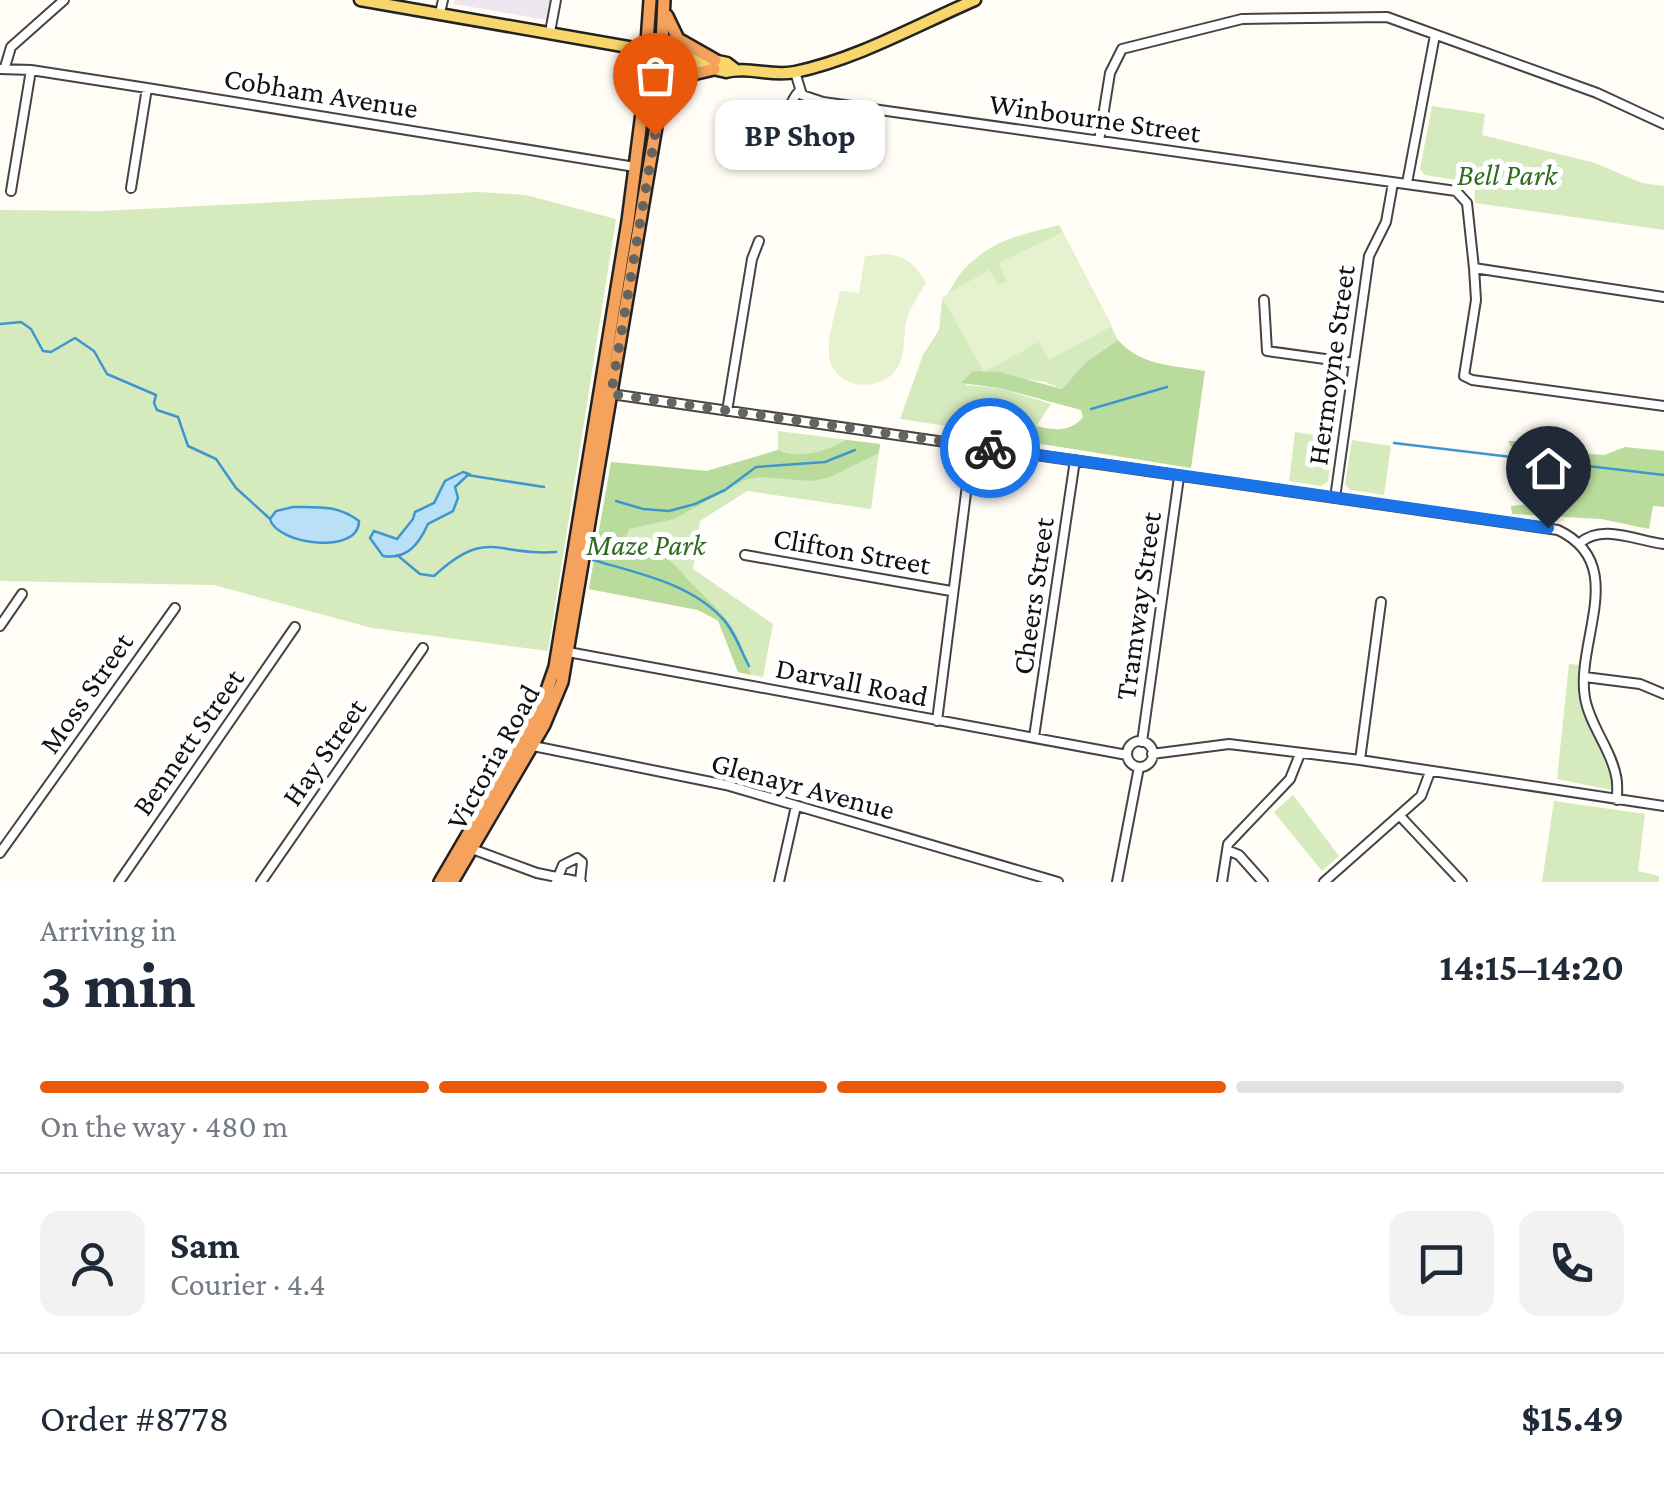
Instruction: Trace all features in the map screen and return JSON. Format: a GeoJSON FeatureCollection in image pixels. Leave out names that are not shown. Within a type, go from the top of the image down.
{"type":"FeatureCollection","features":[{"type":"Feature","properties":{"kind":"highway","name":"Victoria Road"},"geometry":{"type":"LineString","coordinates":[[440,882],[534,723],[551,682],[635,167],[650,0]]}},
{"type":"Feature","properties":{"kind":"highway","name":"Victoria Road"},"geometry":{"type":"LineString","coordinates":[[452,882],[558,694],[659,110],[664,4]]}},
{"type":"Feature","properties":{"kind":"highway"},"geometry":{"type":"LineString","coordinates":[[664,4],[678,39],[714,65]]}},
{"type":"Feature","properties":{"kind":"highway"},"geometry":{"type":"LineString","coordinates":[[659,110],[680,77],[714,65]]}},
{"type":"Feature","properties":{"kind":"main road"},"geometry":{"type":"LineString","coordinates":[[360,0],[442,6],[550,32],[764,74],[795,72],[838,60],[975,0]]}},
{"type":"Feature","properties":{"kind":"street"},"geometry":{"type":"LineString","coordinates":[[2,68],[12,47],[64,0]]}},
{"type":"Feature","properties":{"kind":"street"},"geometry":{"type":"LineString","coordinates":[[550,32],[556,0]]}},
{"type":"Feature","properties":{"kind":"street"},"geometry":{"type":"LineString","coordinates":[[1099,141],[1117,53],[1128,46],[1242,19],[1387,16],[1597,93],[1664,124]]}},
{"type":"Feature","properties":{"kind":"street"},"geometry":{"type":"LineString","coordinates":[[1407,183],[1434,35]]}},
{"type":"Feature","properties":{"kind":"street","name":"Cobham Avenue"},"geometry":{"type":"LineString","coordinates":[[2,68],[635,167]]}},
{"type":"Feature","properties":{"kind":"street"},"geometry":{"type":"LineString","coordinates":[[11,191],[31,70]]}},
{"type":"Feature","properties":{"kind":"street"},"geometry":{"type":"LineString","coordinates":[[774,164],[782,148],[789,104],[800,90],[795,72]]}},
{"type":"Feature","properties":{"kind":"street"},"geometry":{"type":"LineString","coordinates":[[131,188],[147,88]]}},
{"type":"Feature","properties":{"kind":"street","name":"Winbourne Street"},"geometry":{"type":"LineString","coordinates":[[800,90],[804,96],[823,102],[1407,183],[1462,194],[1467,203],[1474,268]]}},
{"type":"Feature","properties":{"kind":"street","name":"Hermoyne Street"},"geometry":{"type":"LineString","coordinates":[[1335,498],[1370,256],[1386,222],[1393,183]]}},
{"type":"Feature","properties":{"kind":"street"},"geometry":{"type":"LineString","coordinates":[[727,411],[752,259],[759,241]]}},
{"type":"Feature","properties":{"kind":"street"},"geometry":{"type":"LineString","coordinates":[[1664,296],[1474,268],[1476,300],[1464,376],[1664,406]]}},
{"type":"Feature","properties":{"kind":"street"},"geometry":{"type":"LineString","coordinates":[[1264,300],[1268,351],[1354,363]]}},
{"type":"Feature","properties":{"kind":"street"},"geometry":{"type":"LineString","coordinates":[[611,394],[1548,528],[1580,543],[1591,560],[1596,580],[1585,701],[1616,776],[1616,800]]}},
{"type":"Feature","properties":{"kind":"street"},"geometry":{"type":"LineString","coordinates":[[936,721],[972,446]]}},
{"type":"Feature","properties":{"kind":"street","name":"Cheers Street"},"geometry":{"type":"LineString","coordinates":[[1034,737],[1075,460]]}},
{"type":"Feature","properties":{"kind":"street","name":"Tramway Street"},"geometry":{"type":"LineString","coordinates":[[1142,742],[1179,477]]}},
{"type":"Feature","properties":{"kind":"street"},"geometry":{"type":"LineString","coordinates":[[1580,543],[1591,534],[1603,533],[1664,544]]}},
{"type":"Feature","properties":{"kind":"street","name":"Clifton Street"},"geometry":{"type":"LineString","coordinates":[[745,554],[951,591]]}},
{"type":"Feature","properties":{"kind":"street"},"geometry":{"type":"LineString","coordinates":[[0,626],[22,594]]}},
{"type":"Feature","properties":{"kind":"street"},"geometry":{"type":"LineString","coordinates":[[1360,760],[1382,602]]}},
{"type":"Feature","properties":{"kind":"street","name":"Moss Street"},"geometry":{"type":"LineString","coordinates":[[0,853],[175,608]]}},
{"type":"Feature","properties":{"kind":"street","name":"Bennett Street"},"geometry":{"type":"LineString","coordinates":[[119,882],[295,627]]}},
{"type":"Feature","properties":{"kind":"street","name":"Hay Street"},"geometry":{"type":"LineString","coordinates":[[261,882],[423,648]]}},
{"type":"Feature","properties":{"kind":"street","name":"Darvall Road"},"geometry":{"type":"LineString","coordinates":[[568,652],[1127,756]]}},
{"type":"Feature","properties":{"kind":"street"},"geometry":{"type":"LineString","coordinates":[[1585,677],[1640,684],[1664,694]]}},
{"type":"Feature","properties":{"kind":"street"},"geometry":{"type":"LineString","coordinates":[[1142,742],[1152,754],[1148,765],[1139,767],[1127,756],[1131,745],[1142,742]]}},
{"type":"Feature","properties":{"kind":"street"},"geometry":{"type":"LineString","coordinates":[[1152,754],[1229,744],[1664,806]]}},
{"type":"Feature","properties":{"kind":"street","name":"Glenayr Avenue"},"geometry":{"type":"LineString","coordinates":[[532,746],[726,785],[1058,882]]}},
{"type":"Feature","properties":{"kind":"street"},"geometry":{"type":"LineString","coordinates":[[1222,882],[1227,850],[1234,838],[1290,779],[1300,754]]}},
{"type":"Feature","properties":{"kind":"street"},"geometry":{"type":"LineString","coordinates":[[1117,882],[1139,767]]}},
{"type":"Feature","properties":{"kind":"street"},"geometry":{"type":"LineString","coordinates":[[1324,882],[1421,796],[1430,772]]}},
{"type":"Feature","properties":{"kind":"street"},"geometry":{"type":"LineString","coordinates":[[780,882],[796,806]]}},
{"type":"Feature","properties":{"kind":"street"},"geometry":{"type":"LineString","coordinates":[[1400,816],[1462,882]]}},
{"type":"Feature","properties":{"kind":"street"},"geometry":{"type":"LineString","coordinates":[[472,849],[557,879],[580,882],[582,862],[577,858],[563,865],[557,879]]}},
{"type":"Feature","properties":{"kind":"street"},"geometry":{"type":"LineString","coordinates":[[1227,850],[1239,854],[1263,882]]}},
{"type":"Feature","properties":{"kind":"street"},"geometry":{"type":"LineString","coordinates":[[1020,882],[1022,870]]}},
{"type":"Feature","properties":{"kind":"shaded area"},"geometry":{"type":"Polygon","coordinates":[[[455,0],[551,0],[548,20],[454,4],[455,0]]]}},
{"type":"Feature","properties":{"kind":"green space","name":"Bell Park"},"geometry":{"type":"Polygon","coordinates":[[[1432,106],[1485,114],[1482,135],[1595,163],[1642,183],[1664,186],[1664,230],[1475,203],[1474,183],[1425,175],[1420,169],[1432,106]]]}},
{"type":"Feature","properties":{"kind":"green space"},"geometry":{"type":"Polygon","coordinates":[[[479,192],[526,195],[616,219],[548,651],[372,628],[214,585],[0,581],[0,210],[102,211],[479,192]]]}},
{"type":"Feature","properties":{"kind":"green space"},"geometry":{"type":"Polygon","coordinates":[[[1059,225],[1118,340],[1085,363],[1062,389],[1045,382],[973,371],[966,385],[999,388],[1051,404],[1031,434],[1023,433],[1022,426],[961,428],[900,419],[923,355],[939,330],[942,301],[962,272],[997,244],[1059,225]]]}},
{"type":"Feature","properties":{"kind":"green space"},"geometry":{"type":"Polygon","coordinates":[[[1063,232],[1112,326],[1049,360],[1039,342],[984,372],[942,297],[989,270],[998,285],[1007,281],[998,263],[1063,232]]]}},
{"type":"Feature","properties":{"kind":"green space"},"geometry":{"type":"Polygon","coordinates":[[[888,254],[910,263],[926,283],[907,318],[901,360],[893,374],[874,384],[852,383],[835,371],[830,361],[830,336],[840,291],[859,293],[865,256],[888,254]]]}},
{"type":"Feature","properties":{"kind":"green space"},"geometry":{"type":"Polygon","coordinates":[[[1118,340],[1147,360],[1205,371],[1191,468],[1029,442],[1036,426],[1067,428],[1083,417],[1081,410],[999,388],[961,383],[973,371],[1000,372],[1062,389],[1085,363],[1118,340]]]}},
{"type":"Feature","properties":{"kind":"green space","name":"Maze Park"},"geometry":{"type":"Polygon","coordinates":[[[778,431],[880,444],[871,509],[747,491],[700,521],[693,569],[773,624],[763,677],[738,672],[718,621],[698,610],[589,589],[611,462],[707,471],[778,450],[778,431]]]}},
{"type":"Feature","properties":{"kind":"green space"},"geometry":{"type":"Polygon","coordinates":[[[1295,432],[1334,438],[1328,482],[1321,486],[1289,481],[1295,432]]]}},
{"type":"Feature","properties":{"kind":"green space","name":"Maze Park"},"geometry":{"type":"Polygon","coordinates":[[[846,440],[880,444],[879,453],[830,477],[812,481],[760,477],[745,480],[674,519],[629,529],[626,537],[630,542],[674,565],[723,615],[736,634],[751,675],[738,672],[718,620],[698,610],[589,589],[611,462],[707,471],[778,450],[813,453],[846,440]]]}},
{"type":"Feature","properties":{"kind":"green space"},"geometry":{"type":"Polygon","coordinates":[[[1352,440],[1391,446],[1384,495],[1351,490],[1345,485],[1352,440]]]}},
{"type":"Feature","properties":{"kind":"green space"},"geometry":{"type":"Polygon","coordinates":[[[1508,441],[1524,441],[1557,452],[1604,455],[1625,447],[1664,451],[1664,507],[1653,506],[1649,529],[1601,519],[1512,514],[1511,506],[1542,503],[1548,486],[1518,476],[1522,464],[1508,441]]]}},
{"type":"Feature","properties":{"kind":"green space"},"geometry":{"type":"Polygon","coordinates":[[[1569,664],[1579,665],[1578,694],[1611,778],[1611,790],[1557,779],[1569,664]]]}},
{"type":"Feature","properties":{"kind":"green space"},"geometry":{"type":"Polygon","coordinates":[[[1293,795],[1339,856],[1322,871],[1274,812],[1293,795]]]}},
{"type":"Feature","properties":{"kind":"green space"},"geometry":{"type":"Polygon","coordinates":[[[1554,801],[1645,814],[1638,871],[1659,876],[1659,882],[1542,882],[1554,801]]]}},
{"type":"Feature","properties":{"kind":"water"},"geometry":{"type":"Polygon","coordinates":[[[463,472],[469,474],[455,487],[458,498],[453,511],[428,524],[416,544],[405,553],[383,556],[370,538],[374,531],[397,539],[415,512],[434,503],[445,481],[463,472]]]}},
{"type":"Feature","properties":{"kind":"water"},"geometry":{"type":"Polygon","coordinates":[[[293,507],[336,510],[359,521],[355,532],[346,539],[301,540],[286,535],[270,519],[276,511],[293,507]]]}},
{"type":"Feature","properties":{"kind":"waterway"},"geometry":{"type":"LineString","coordinates":[[0,324],[21,322],[31,329],[43,351],[51,352],[75,338],[94,351],[107,374],[156,395],[157,410],[178,417],[188,446],[216,459],[236,488],[269,518]]}},
{"type":"Feature","properties":{"kind":"waterway"},"geometry":{"type":"LineString","coordinates":[[1091,409],[1167,387]]}},
{"type":"Feature","properties":{"kind":"waterway"},"geometry":{"type":"LineString","coordinates":[[1394,443],[1664,475]]}},
{"type":"Feature","properties":{"kind":"waterway"},"geometry":{"type":"LineString","coordinates":[[616,501],[669,511],[725,490],[756,467],[825,462],[855,450]]}},
{"type":"Feature","properties":{"kind":"waterway"},"geometry":{"type":"LineString","coordinates":[[467,475],[544,487]]}},
{"type":"Feature","properties":{"kind":"waterway"},"geometry":{"type":"LineString","coordinates":[[397,555],[420,574],[434,576],[467,552],[481,548],[556,552]]}},
{"type":"Feature","properties":{"kind":"waterway"},"geometry":{"type":"LineString","coordinates":[[593,560],[662,581],[709,606],[726,623],[749,666]]}},
{"type":"Feature","properties":{"kind":"way so far"},"geometry":{"type":"LineString","coordinates":[[655,135],[611,394],[990,448]]}},
{"type":"Feature","properties":{"kind":"place","name":"BP Shop"},"geometry":{"type":"Point","coordinates":[655,135]}},
{"type":"Feature","properties":{"kind":"route"},"geometry":{"type":"LineString","coordinates":[[990,448],[1548,528]]}}]}
